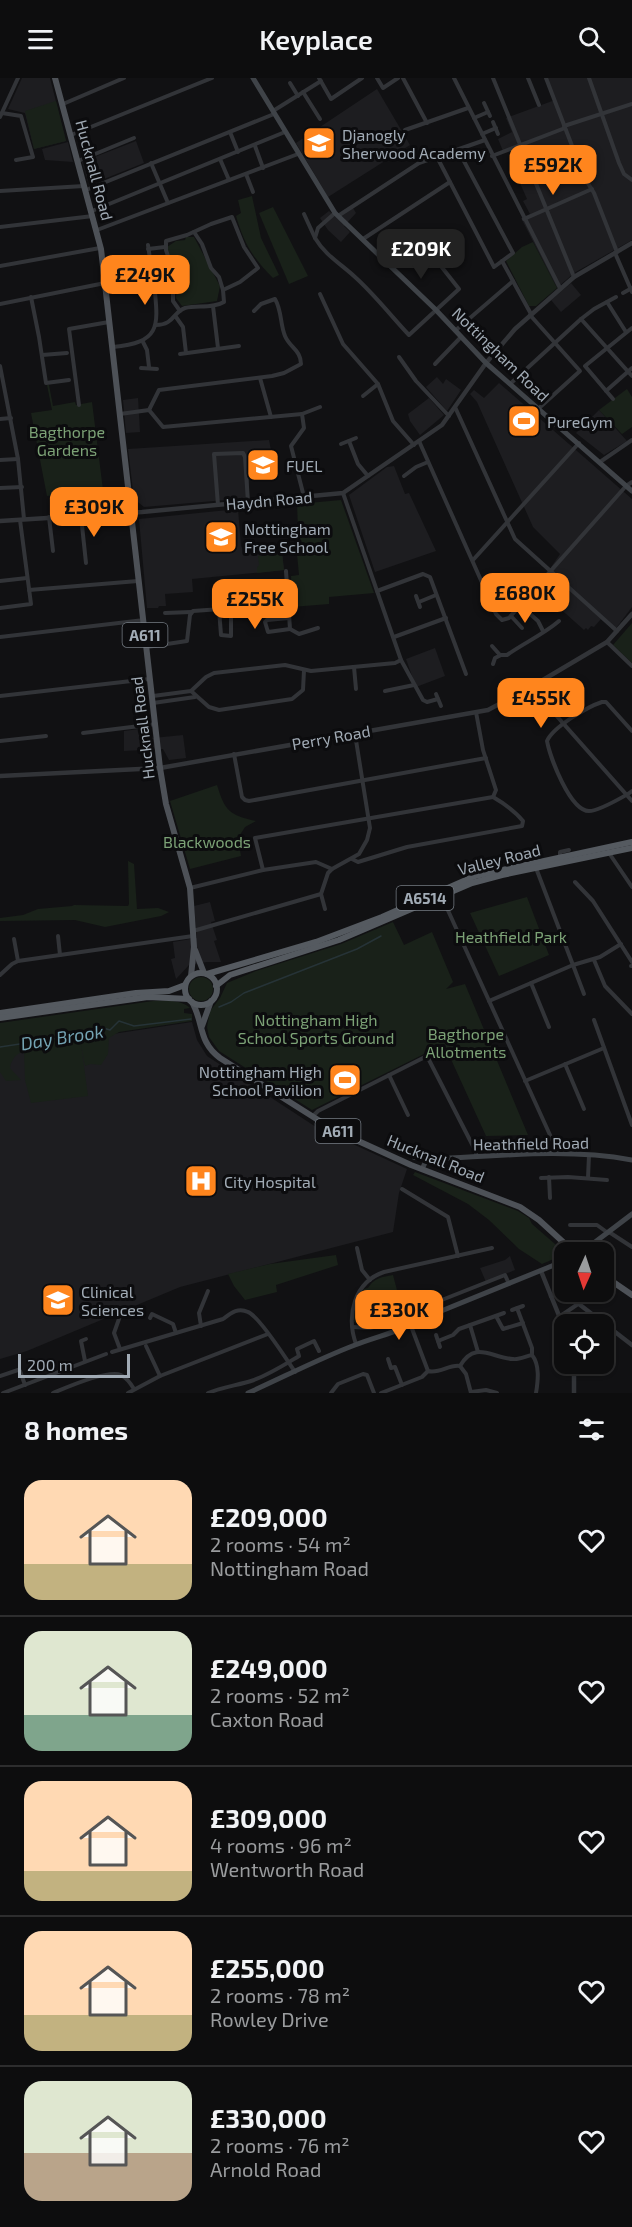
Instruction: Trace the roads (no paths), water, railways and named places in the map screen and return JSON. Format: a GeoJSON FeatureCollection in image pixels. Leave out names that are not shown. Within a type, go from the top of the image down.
{"type":"FeatureCollection","features":[{"type":"Feature","properties":{"kind":"highway","name":"Valley Road"},"geometry":{"type":"LineString","coordinates":[[206,974],[316,942],[382,917],[476,876],[632,842]]}},
{"type":"Feature","properties":{"kind":"highway","name":"Valley Road"},"geometry":{"type":"LineString","coordinates":[[216,986],[230,975],[341,939],[441,895],[485,879],[632,848]]}},
{"type":"Feature","properties":{"kind":"highway"},"geometry":{"type":"LineString","coordinates":[[0,1018],[148,997],[191,1000],[202,1004],[211,1001],[216,994],[216,986],[212,977],[206,974],[191,976],[186,985],[186,995],[191,1000]]}},
{"type":"Feature","properties":{"kind":"highway"},"geometry":{"type":"LineString","coordinates":[[0,1013],[136,993],[169,991],[186,985]]}},
{"type":"Feature","properties":{"kind":"main road","name":"Hucknall Road"},"geometry":{"type":"LineString","coordinates":[[56,78],[101,248],[160,768],[168,812],[190,888],[194,947],[191,976]]}},
{"type":"Feature","properties":{"kind":"main road","name":"Nottingham Road"},"geometry":{"type":"LineString","coordinates":[[253,78],[337,215],[435,309],[486,363],[632,491]]}},
{"type":"Feature","properties":{"kind":"main road","name":"Hucknall Road"},"geometry":{"type":"LineString","coordinates":[[194,947],[206,974]]}},
{"type":"Feature","properties":{"kind":"main road","name":"Hucknall Road"},"geometry":{"type":"LineString","coordinates":[[191,1000],[204,1041],[217,1056],[334,1130],[422,1169],[520,1207],[539,1220],[563,1242]]}},
{"type":"Feature","properties":{"kind":"main road"},"geometry":{"type":"LineString","coordinates":[[201,1029],[211,1001]]}},
{"type":"Feature","properties":{"kind":"main road","name":"Heathfield Road"},"geometry":{"type":"LineString","coordinates":[[429,1160],[556,1155],[632,1159]]}},
{"type":"Feature","properties":{"kind":"main road"},"geometry":{"type":"LineString","coordinates":[[422,1169],[424,1163],[429,1160]]}},
{"type":"Feature","properties":{"kind":"main road"},"geometry":{"type":"LineString","coordinates":[[596,1242],[632,1214]]}},
{"type":"Feature","properties":{"kind":"main road"},"geometry":{"type":"LineString","coordinates":[[248,1393],[356,1344],[411,1326],[424,1318],[554,1265]]}},
{"type":"Feature","properties":{"kind":"main road"},"geometry":{"type":"LineString","coordinates":[[614,1283],[632,1295]]}},
{"type":"Feature","properties":{"kind":"street"},"geometry":{"type":"LineString","coordinates":[[16,160],[33,157],[21,116],[1,115],[18,78]]}},
{"type":"Feature","properties":{"kind":"street"},"geometry":{"type":"LineString","coordinates":[[63,104],[124,78]]}},
{"type":"Feature","properties":{"kind":"street"},"geometry":{"type":"LineString","coordinates":[[71,135],[212,78]]}},
{"type":"Feature","properties":{"kind":"street"},"geometry":{"type":"LineString","coordinates":[[0,191],[85,188],[273,113],[320,80],[331,99],[362,78]]}},
{"type":"Feature","properties":{"kind":"street"},"geometry":{"type":"LineString","coordinates":[[376,78],[383,88],[398,78]]}},
{"type":"Feature","properties":{"kind":"street"},"geometry":{"type":"LineString","coordinates":[[403,78],[427,123]]}},
{"type":"Feature","properties":{"kind":"street"},"geometry":{"type":"LineString","coordinates":[[454,78],[560,288]]}},
{"type":"Feature","properties":{"kind":"street"},"geometry":{"type":"LineString","coordinates":[[493,78],[574,277]]}},
{"type":"Feature","properties":{"kind":"street"},"geometry":{"type":"LineString","coordinates":[[528,78],[539,105]]}},
{"type":"Feature","properties":{"kind":"street"},"geometry":{"type":"LineString","coordinates":[[546,78],[631,290],[623,293]]}},
{"type":"Feature","properties":{"kind":"street"},"geometry":{"type":"LineString","coordinates":[[589,78],[622,170],[627,178],[632,180]]}},
{"type":"Feature","properties":{"kind":"street"},"geometry":{"type":"LineString","coordinates":[[290,83],[298,96]]}},
{"type":"Feature","properties":{"kind":"street"},"geometry":{"type":"LineString","coordinates":[[303,92],[320,119]]}},
{"type":"Feature","properties":{"kind":"street"},"geometry":{"type":"LineString","coordinates":[[474,118],[489,114],[484,103]]}},
{"type":"Feature","properties":{"kind":"street"},"geometry":{"type":"LineString","coordinates":[[492,156],[564,127],[631,106]]}},
{"type":"Feature","properties":{"kind":"street"},"geometry":{"type":"LineString","coordinates":[[405,130],[468,108]]}},
{"type":"Feature","properties":{"kind":"street"},"geometry":{"type":"LineString","coordinates":[[493,122],[498,134]]}},
{"type":"Feature","properties":{"kind":"street"},"geometry":{"type":"LineString","coordinates":[[482,134],[496,128]]}},
{"type":"Feature","properties":{"kind":"street"},"geometry":{"type":"LineString","coordinates":[[230,132],[238,152]]}},
{"type":"Feature","properties":{"kind":"street"},"geometry":{"type":"LineString","coordinates":[[0,227],[93,213],[285,132]]}},
{"type":"Feature","properties":{"kind":"street"},"geometry":{"type":"LineString","coordinates":[[78,161],[134,138]]}},
{"type":"Feature","properties":{"kind":"street"},"geometry":{"type":"LineString","coordinates":[[315,238],[318,228],[414,166],[485,140]]}},
{"type":"Feature","properties":{"kind":"street"},"geometry":{"type":"LineString","coordinates":[[255,146],[262,168]]}},
{"type":"Feature","properties":{"kind":"street"},"geometry":{"type":"LineString","coordinates":[[437,157],[494,267],[513,253],[458,150]]}},
{"type":"Feature","properties":{"kind":"street"},"geometry":{"type":"LineString","coordinates":[[97,230],[298,154]]}},
{"type":"Feature","properties":{"kind":"street"},"geometry":{"type":"LineString","coordinates":[[220,159],[229,180]]}},
{"type":"Feature","properties":{"kind":"street"},"geometry":{"type":"LineString","coordinates":[[151,163],[168,203]]}},
{"type":"Feature","properties":{"kind":"street"},"geometry":{"type":"LineString","coordinates":[[246,174],[253,192]]}},
{"type":"Feature","properties":{"kind":"street"},"geometry":{"type":"LineString","coordinates":[[363,239],[450,182]]}},
{"type":"Feature","properties":{"kind":"street"},"geometry":{"type":"LineString","coordinates":[[524,219],[592,189]]}},
{"type":"Feature","properties":{"kind":"street"},"geometry":{"type":"LineString","coordinates":[[304,214],[315,238],[327,254],[356,277],[409,335],[459,289],[418,237],[384,260]]}},
{"type":"Feature","properties":{"kind":"street"},"geometry":{"type":"LineString","coordinates":[[180,311],[172,301],[171,267],[165,247],[168,239],[195,232],[232,217],[244,247],[258,268],[240,282],[223,290]]}},
{"type":"Feature","properties":{"kind":"street"},"geometry":{"type":"LineString","coordinates":[[156,325],[164,324],[185,309],[213,306],[224,302],[219,278],[211,268],[195,232]]}},
{"type":"Feature","properties":{"kind":"street","name":"Haydn Road"},"geometry":{"type":"LineString","coordinates":[[0,521],[131,513],[343,493],[442,425],[507,337],[574,277],[632,243]]}},
{"type":"Feature","properties":{"kind":"street"},"geometry":{"type":"LineString","coordinates":[[150,259],[148,247],[165,247]]}},
{"type":"Feature","properties":{"kind":"street"},"geometry":{"type":"LineString","coordinates":[[0,266],[101,248]]}},
{"type":"Feature","properties":{"kind":"street"},"geometry":{"type":"LineString","coordinates":[[502,261],[530,315],[580,371],[538,409]]}},
{"type":"Feature","properties":{"kind":"street"},"geometry":{"type":"LineString","coordinates":[[456,330],[513,281]]}},
{"type":"Feature","properties":{"kind":"street"},"geometry":{"type":"LineString","coordinates":[[113,347],[143,342],[156,325],[154,282]]}},
{"type":"Feature","properties":{"kind":"street"},"geometry":{"type":"LineString","coordinates":[[0,304],[105,283]]}},
{"type":"Feature","properties":{"kind":"street"},"geometry":{"type":"LineString","coordinates":[[320,294],[328,306],[347,350],[378,384],[393,421],[416,443],[428,462],[500,619],[504,620],[511,616],[632,482]]}},
{"type":"Feature","properties":{"kind":"street"},"geometry":{"type":"LineString","coordinates":[[31,297],[46,383],[69,380]]}},
{"type":"Feature","properties":{"kind":"street"},"geometry":{"type":"LineString","coordinates":[[509,384],[581,319],[616,297]]}},
{"type":"Feature","properties":{"kind":"street"},"geometry":{"type":"LineString","coordinates":[[149,410],[159,390],[284,374],[302,364],[300,354],[286,340],[282,316],[275,299],[261,304],[254,310]]}},
{"type":"Feature","properties":{"kind":"street"},"geometry":{"type":"LineString","coordinates":[[607,302],[626,332]]}},
{"type":"Feature","properties":{"kind":"street"},"geometry":{"type":"LineString","coordinates":[[213,306],[216,349]]}},
{"type":"Feature","properties":{"kind":"street"},"geometry":{"type":"LineString","coordinates":[[176,317],[183,327],[186,353]]}},
{"type":"Feature","properties":{"kind":"street"},"geometry":{"type":"LineString","coordinates":[[581,319],[630,369],[632,376]]}},
{"type":"Feature","properties":{"kind":"street"},"geometry":{"type":"LineString","coordinates":[[79,405],[69,329],[110,322]]}},
{"type":"Feature","properties":{"kind":"street"},"geometry":{"type":"LineString","coordinates":[[613,399],[585,366],[632,328]]}},
{"type":"Feature","properties":{"kind":"street"},"geometry":{"type":"LineString","coordinates":[[435,364],[462,336]]}},
{"type":"Feature","properties":{"kind":"street"},"geometry":{"type":"LineString","coordinates":[[143,342],[147,350],[149,367]]}},
{"type":"Feature","properties":{"kind":"street"},"geometry":{"type":"LineString","coordinates":[[180,354],[239,346]]}},
{"type":"Feature","properties":{"kind":"street"},"geometry":{"type":"LineString","coordinates":[[42,355],[67,353]]}},
{"type":"Feature","properties":{"kind":"street"},"geometry":{"type":"LineString","coordinates":[[399,356],[423,389],[449,417]]}},
{"type":"Feature","properties":{"kind":"street"},"geometry":{"type":"LineString","coordinates":[[0,366],[22,487],[22,519],[30,604],[0,608]]}},
{"type":"Feature","properties":{"kind":"street"},"geometry":{"type":"LineString","coordinates":[[141,368],[157,369]]}},
{"type":"Feature","properties":{"kind":"street"},"geometry":{"type":"LineString","coordinates":[[606,391],[630,369]]}},
{"type":"Feature","properties":{"kind":"street"},"geometry":{"type":"LineString","coordinates":[[260,378],[271,417]]}},
{"type":"Feature","properties":{"kind":"street"},"geometry":{"type":"LineString","coordinates":[[361,387],[364,394],[378,384]]}},
{"type":"Feature","properties":{"kind":"street"},"geometry":{"type":"LineString","coordinates":[[149,410],[163,427],[302,414],[320,407]]}},
{"type":"Feature","properties":{"kind":"street"},"geometry":{"type":"LineString","coordinates":[[455,407],[518,543],[618,632]]}},
{"type":"Feature","properties":{"kind":"street"},"geometry":{"type":"LineString","coordinates":[[120,414],[149,410]]}},
{"type":"Feature","properties":{"kind":"street"},"geometry":{"type":"LineString","coordinates":[[302,414],[304,428],[291,446],[304,497]]}},
{"type":"Feature","properties":{"kind":"street"},"geometry":{"type":"LineString","coordinates":[[0,419],[11,418]]}},
{"type":"Feature","properties":{"kind":"street"},"geometry":{"type":"LineString","coordinates":[[341,444],[356,438]]}},
{"type":"Feature","properties":{"kind":"street"},"geometry":{"type":"LineString","coordinates":[[600,462],[632,440]]}},
{"type":"Feature","properties":{"kind":"street"},"geometry":{"type":"LineString","coordinates":[[349,441],[358,464],[369,477]]}},
{"type":"Feature","properties":{"kind":"street"},"geometry":{"type":"LineString","coordinates":[[473,560],[579,443]]}},
{"type":"Feature","properties":{"kind":"street"},"geometry":{"type":"LineString","coordinates":[[218,505],[214,454],[240,452],[245,456],[248,502]]}},
{"type":"Feature","properties":{"kind":"street"},"geometry":{"type":"LineString","coordinates":[[0,460],[18,459]]}},
{"type":"Feature","properties":{"kind":"street"},"geometry":{"type":"LineString","coordinates":[[404,476],[428,462]]}},
{"type":"Feature","properties":{"kind":"street"},"geometry":{"type":"LineString","coordinates":[[298,472],[315,466]]}},
{"type":"Feature","properties":{"kind":"street"},"geometry":{"type":"LineString","coordinates":[[0,488],[22,487]]}},
{"type":"Feature","properties":{"kind":"street"},"geometry":{"type":"LineString","coordinates":[[343,493],[401,660],[425,702],[437,696],[441,706]]}},
{"type":"Feature","properties":{"kind":"street"},"geometry":{"type":"LineString","coordinates":[[81,516],[86,563]]}},
{"type":"Feature","properties":{"kind":"street"},"geometry":{"type":"LineString","coordinates":[[49,518],[52,550]]}},
{"type":"Feature","properties":{"kind":"street"},"geometry":{"type":"LineString","coordinates":[[286,571],[290,629]]}},
{"type":"Feature","properties":{"kind":"street"},"geometry":{"type":"LineString","coordinates":[[377,591],[423,574],[430,577],[466,674]]}},
{"type":"Feature","properties":{"kind":"street"},"geometry":{"type":"LineString","coordinates":[[0,581],[27,578]]}},
{"type":"Feature","properties":{"kind":"street"},"geometry":{"type":"LineString","coordinates":[[29,590],[139,581]]}},
{"type":"Feature","properties":{"kind":"street"},"geometry":{"type":"LineString","coordinates":[[165,613],[219,609],[244,590],[288,586]]}},
{"type":"Feature","properties":{"kind":"street"},"geometry":{"type":"LineString","coordinates":[[416,596],[419,604],[436,595]]}},
{"type":"Feature","properties":{"kind":"street"},"geometry":{"type":"LineString","coordinates":[[219,609],[221,635],[231,636],[231,610],[227,605]]}},
{"type":"Feature","properties":{"kind":"street"},"geometry":{"type":"LineString","coordinates":[[520,605],[538,621],[543,631]]}},
{"type":"Feature","properties":{"kind":"street"},"geometry":{"type":"LineString","coordinates":[[147,647],[187,641],[191,612]]}},
{"type":"Feature","properties":{"kind":"street","name":"Perry Road"},"geometry":{"type":"LineString","coordinates":[[0,776],[160,768],[488,710],[607,642],[632,614]]}},
{"type":"Feature","properties":{"kind":"street"},"geometry":{"type":"LineString","coordinates":[[511,616],[522,628]]}},
{"type":"Feature","properties":{"kind":"street"},"geometry":{"type":"LineString","coordinates":[[289,618],[267,620],[265,622],[266,631],[290,629],[299,634],[318,628]]}},
{"type":"Feature","properties":{"kind":"street"},"geometry":{"type":"LineString","coordinates":[[394,637],[446,618]]}},
{"type":"Feature","properties":{"kind":"street"},"geometry":{"type":"LineString","coordinates":[[0,637],[144,620]]}},
{"type":"Feature","properties":{"kind":"street"},"geometry":{"type":"LineString","coordinates":[[493,664],[494,659],[500,655],[509,654],[559,621]]}},
{"type":"Feature","properties":{"kind":"street"},"geometry":{"type":"LineString","coordinates":[[607,642],[632,666]]}},
{"type":"Feature","properties":{"kind":"street"},"geometry":{"type":"LineString","coordinates":[[512,644],[515,649]]}},
{"type":"Feature","properties":{"kind":"street"},"geometry":{"type":"LineString","coordinates":[[492,646],[500,655]]}},
{"type":"Feature","properties":{"kind":"street"},"geometry":{"type":"LineString","coordinates":[[153,700],[191,691],[214,673],[285,665],[304,670],[354,667],[395,663],[401,660]]}},
{"type":"Feature","properties":{"kind":"street"},"geometry":{"type":"LineString","coordinates":[[464,668],[469,665]]}},
{"type":"Feature","properties":{"kind":"street"},"geometry":{"type":"LineString","coordinates":[[354,667],[356,689]]}},
{"type":"Feature","properties":{"kind":"street"},"geometry":{"type":"LineString","coordinates":[[191,691],[195,697],[209,707],[219,710],[292,699],[303,690],[304,670]]}},
{"type":"Feature","properties":{"kind":"street"},"geometry":{"type":"LineString","coordinates":[[0,696],[150,679]]}},
{"type":"Feature","properties":{"kind":"street"},"geometry":{"type":"LineString","coordinates":[[195,697],[199,685]]}},
{"type":"Feature","properties":{"kind":"street"},"geometry":{"type":"LineString","coordinates":[[385,691],[414,686]]}},
{"type":"Feature","properties":{"kind":"street"},"geometry":{"type":"LineString","coordinates":[[531,687],[630,793],[632,801]]}},
{"type":"Feature","properties":{"kind":"street"},"geometry":{"type":"LineString","coordinates":[[153,700],[195,697]]}},
{"type":"Feature","properties":{"kind":"street"},"geometry":{"type":"LineString","coordinates":[[630,793],[591,811],[582,810],[564,785],[547,741],[549,736],[564,723],[599,702],[604,702],[632,731]]}},
{"type":"Feature","properties":{"kind":"street"},"geometry":{"type":"LineString","coordinates":[[476,712],[495,790],[493,797]]}},
{"type":"Feature","properties":{"kind":"street"},"geometry":{"type":"LineString","coordinates":[[83,733],[156,724]]}},
{"type":"Feature","properties":{"kind":"street"},"geometry":{"type":"LineString","coordinates":[[325,909],[321,894],[332,869],[359,854],[368,840],[370,819],[355,733]]}},
{"type":"Feature","properties":{"kind":"street"},"geometry":{"type":"LineString","coordinates":[[0,741],[46,736]]}},
{"type":"Feature","properties":{"kind":"street"},"geometry":{"type":"LineString","coordinates":[[234,754],[242,797],[245,800],[486,758]]}},
{"type":"Feature","properties":{"kind":"street"},"geometry":{"type":"LineString","coordinates":[[263,870],[255,838],[493,797],[505,804],[524,821],[522,826],[407,847],[358,862],[352,859]]}},
{"type":"Feature","properties":{"kind":"street"},"geometry":{"type":"LineString","coordinates":[[560,859],[560,852],[569,850]]}},
{"type":"Feature","properties":{"kind":"street"},"geometry":{"type":"LineString","coordinates":[[609,853],[632,886]]}},
{"type":"Feature","properties":{"kind":"street"},"geometry":{"type":"LineString","coordinates":[[190,888],[263,870],[316,862],[332,869]]}},
{"type":"Feature","properties":{"kind":"street"},"geometry":{"type":"LineString","coordinates":[[536,868],[584,994]]}},
{"type":"Feature","properties":{"kind":"street"},"geometry":{"type":"LineString","coordinates":[[575,882],[593,901],[632,965]]}},
{"type":"Feature","properties":{"kind":"street"},"geometry":{"type":"LineString","coordinates":[[0,975],[12,963],[18,961],[193,934],[321,894]]}},
{"type":"Feature","properties":{"kind":"street"},"geometry":{"type":"LineString","coordinates":[[441,895],[555,1146],[556,1155]]}},
{"type":"Feature","properties":{"kind":"street"},"geometry":{"type":"LineString","coordinates":[[58,936],[60,955]]}},
{"type":"Feature","properties":{"kind":"street"},"geometry":{"type":"LineString","coordinates":[[15,939],[18,961]]}},
{"type":"Feature","properties":{"kind":"street"},"geometry":{"type":"LineString","coordinates":[[489,1001],[573,965],[594,960],[621,945]]}},
{"type":"Feature","properties":{"kind":"street"},"geometry":{"type":"LineString","coordinates":[[594,960],[605,986],[632,1014]]}},
{"type":"Feature","properties":{"kind":"street"},"geometry":{"type":"LineString","coordinates":[[531,983],[549,1028]]}},
{"type":"Feature","properties":{"kind":"street"},"geometry":{"type":"LineString","coordinates":[[594,1020],[632,1125]]}},
{"type":"Feature","properties":{"kind":"street"},"geometry":{"type":"LineString","coordinates":[[525,1081],[604,1048]]}},
{"type":"Feature","properties":{"kind":"street"},"geometry":{"type":"LineString","coordinates":[[313,1116],[318,1110],[427,1056],[476,1152],[476,1157]]}},
{"type":"Feature","properties":{"kind":"street"},"geometry":{"type":"LineString","coordinates":[[565,1064],[584,1109]]}},
{"type":"Feature","properties":{"kind":"street"},"geometry":{"type":"LineString","coordinates":[[389,1075],[408,1115]]}},
{"type":"Feature","properties":{"kind":"street"},"geometry":{"type":"LineString","coordinates":[[588,1178],[589,1155]]}},
{"type":"Feature","properties":{"kind":"street","name":"Heathfield Road"},"geometry":{"type":"LineString","coordinates":[[414,1158],[429,1160]]}},
{"type":"Feature","properties":{"kind":"street"},"geometry":{"type":"LineString","coordinates":[[541,1178],[607,1180]]}},
{"type":"Feature","properties":{"kind":"street"},"geometry":{"type":"LineString","coordinates":[[549,1178],[549,1198]]}},
{"type":"Feature","properties":{"kind":"street"},"geometry":{"type":"LineString","coordinates":[[402,1189],[448,1217],[458,1256]]}},
{"type":"Feature","properties":{"kind":"street"},"geometry":{"type":"LineString","coordinates":[[570,1225],[578,1227],[597,1225],[632,1247]]}},
{"type":"Feature","properties":{"kind":"street"},"geometry":{"type":"LineString","coordinates":[[357,1248],[363,1270],[370,1280]]}},
{"type":"Feature","properties":{"kind":"street"},"geometry":{"type":"LineString","coordinates":[[356,1344],[353,1327],[355,1301],[361,1288],[370,1280],[384,1272],[489,1248]]}},
{"type":"Feature","properties":{"kind":"street"},"geometry":{"type":"LineString","coordinates":[[541,1270],[559,1314]]}},
{"type":"Feature","properties":{"kind":"street"},"geometry":{"type":"LineString","coordinates":[[353,1327],[376,1326],[506,1275],[509,1284]]}},
{"type":"Feature","properties":{"kind":"street"},"geometry":{"type":"LineString","coordinates":[[201,1326],[199,1313],[208,1291]]}},
{"type":"Feature","properties":{"kind":"street"},"geometry":{"type":"LineString","coordinates":[[551,1296],[563,1293],[632,1345]]}},
{"type":"Feature","properties":{"kind":"street"},"geometry":{"type":"LineString","coordinates":[[564,1314],[578,1304]]}},
{"type":"Feature","properties":{"kind":"street"},"geometry":{"type":"LineString","coordinates":[[512,1310],[523,1306]]}},
{"type":"Feature","properties":{"kind":"street"},"geometry":{"type":"LineString","coordinates":[[517,1308],[532,1348],[532,1355],[536,1360],[536,1393]]}},
{"type":"Feature","properties":{"kind":"street"},"geometry":{"type":"LineString","coordinates":[[112,1352],[223,1319],[234,1311],[241,1310],[253,1314],[295,1371]]}},
{"type":"Feature","properties":{"kind":"street"},"geometry":{"type":"LineString","coordinates":[[438,1341],[470,1325],[504,1313]]}},
{"type":"Feature","properties":{"kind":"street"},"geometry":{"type":"LineString","coordinates":[[150,1318],[152,1314],[172,1324],[176,1333]]}},
{"type":"Feature","properties":{"kind":"street"},"geometry":{"type":"LineString","coordinates":[[120,1316],[114,1333],[120,1349]]}},
{"type":"Feature","properties":{"kind":"street"},"geometry":{"type":"LineString","coordinates":[[496,1316],[503,1329],[523,1323]]}},
{"type":"Feature","properties":{"kind":"street"},"geometry":{"type":"LineString","coordinates":[[470,1325],[478,1352]]}},
{"type":"Feature","properties":{"kind":"street"},"geometry":{"type":"LineString","coordinates":[[411,1326],[428,1371]]}},
{"type":"Feature","properties":{"kind":"street"},"geometry":{"type":"LineString","coordinates":[[128,1393],[160,1377],[268,1334]]}},
{"type":"Feature","properties":{"kind":"street"},"geometry":{"type":"LineString","coordinates":[[436,1335],[440,1347]]}},
{"type":"Feature","properties":{"kind":"street"},"geometry":{"type":"LineString","coordinates":[[85,1361],[81,1341],[86,1339]]}},
{"type":"Feature","properties":{"kind":"street"},"geometry":{"type":"LineString","coordinates":[[208,1393],[256,1379],[289,1363],[299,1356],[297,1349],[314,1341],[319,1351]]}},
{"type":"Feature","properties":{"kind":"street"},"geometry":{"type":"LineString","coordinates":[[146,1346],[160,1377]]}},
{"type":"Feature","properties":{"kind":"street"},"geometry":{"type":"LineString","coordinates":[[460,1366],[467,1357],[478,1352],[515,1359],[532,1355]]}},
{"type":"Feature","properties":{"kind":"street"},"geometry":{"type":"LineString","coordinates":[[3,1393],[106,1354]]}},
{"type":"Feature","properties":{"kind":"street"},"geometry":{"type":"LineString","coordinates":[[388,1359],[392,1368],[395,1367],[402,1385]]}},
{"type":"Feature","properties":{"kind":"street"},"geometry":{"type":"LineString","coordinates":[[428,1371],[435,1372],[460,1366]]}},
{"type":"Feature","properties":{"kind":"street"},"geometry":{"type":"LineString","coordinates":[[460,1366],[466,1374],[471,1393],[486,1390],[497,1393]]}},
{"type":"Feature","properties":{"kind":"street"},"geometry":{"type":"LineString","coordinates":[[0,1376],[18,1370],[25,1385]]}},
{"type":"Feature","properties":{"kind":"street"},"geometry":{"type":"LineString","coordinates":[[381,1393],[394,1391],[422,1377],[428,1371]]}},
{"type":"Feature","properties":{"kind":"street"},"geometry":{"type":"LineString","coordinates":[[53,1393],[102,1376],[115,1374],[124,1377],[134,1389]]}},
{"type":"Feature","properties":{"kind":"street"},"geometry":{"type":"LineString","coordinates":[[331,1393],[338,1384],[363,1374],[367,1375],[374,1393]]}},
{"type":"Feature","properties":{"kind":"street"},"geometry":{"type":"LineString","coordinates":[[574,1374],[574,1393]]}},
{"type":"Feature","properties":{"kind":"waterway","name":"Day Brook"},"geometry":{"type":"LineString","coordinates":[[219,1007],[244,993],[357,949],[381,936]]}},
{"type":"Feature","properties":{"kind":"waterway","name":"Day Brook"},"geometry":{"type":"LineString","coordinates":[[0,1047],[92,1033],[100,1027],[110,1030],[119,1021],[134,1026],[191,1019]]}},
{"type":"Feature","properties":{"kind":"place","name":"Djanogly Sherwood Academy"},"geometry":{"type":"Point","coordinates":[319,143]}},
{"type":"Feature","properties":{"kind":"place","name":"PureGym"},"geometry":{"type":"Point","coordinates":[524,421]}},
{"type":"Feature","properties":{"kind":"place","name":"FUEL"},"geometry":{"type":"Point","coordinates":[263,465]}},
{"type":"Feature","properties":{"kind":"place","name":"Nottingham Free School"},"geometry":{"type":"Point","coordinates":[221,537]}},
{"type":"Feature","properties":{"kind":"place","name":"Nottingham High School Pavilion"},"geometry":{"type":"Point","coordinates":[345,1080]}},
{"type":"Feature","properties":{"kind":"place","name":"City Hospital"},"geometry":{"type":"Point","coordinates":[201,1181]}},
{"type":"Feature","properties":{"kind":"place","name":"Clinical Sciences"},"geometry":{"type":"Point","coordinates":[58,1300]}},
{"type":"Feature","properties":{"kind":"park label","name":"Bagthorpe Gardens"},"geometry":{"type":"Point","coordinates":[67,440]}},
{"type":"Feature","properties":{"kind":"park label","name":"Blackwoods"},"geometry":{"type":"Point","coordinates":[207,841]}},
{"type":"Feature","properties":{"kind":"park label","name":"Heathfield Park"},"geometry":{"type":"Point","coordinates":[511,936]}},
{"type":"Feature","properties":{"kind":"park label","name":"Nottingham High School Sports Ground"},"geometry":{"type":"Point","coordinates":[316,1028]}},
{"type":"Feature","properties":{"kind":"park label","name":"Bagthorpe Allotments"},"geometry":{"type":"Point","coordinates":[466,1042]}}]}
